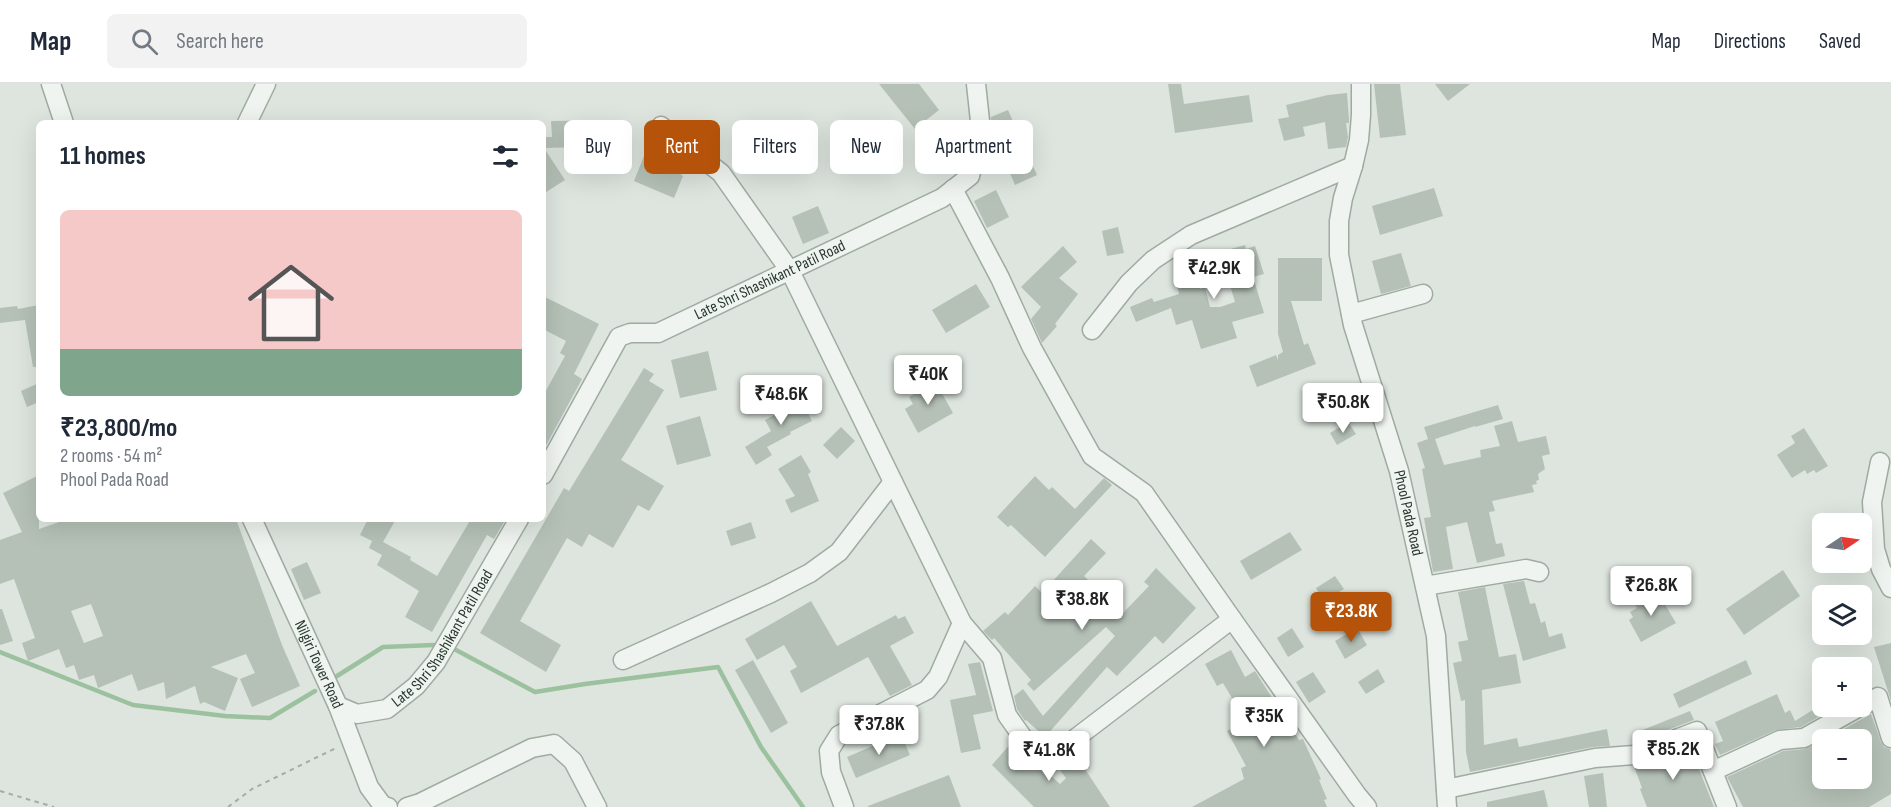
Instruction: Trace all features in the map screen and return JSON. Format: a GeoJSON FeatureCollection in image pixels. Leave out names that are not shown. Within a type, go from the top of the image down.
{"type":"FeatureCollection","features":[{"type":"Feature","properties":{"kind":"street"},"geometry":{"type":"LineString","coordinates":[[51,84],[63,120]]}},
{"type":"Feature","properties":{"kind":"street"},"geometry":{"type":"LineString","coordinates":[[248,120],[266,84]]}},
{"type":"Feature","properties":{"kind":"street","name":"Late Shri Shashikant Patil Road"},"geometry":{"type":"LineString","coordinates":[[546,470],[619,337],[630,333],[658,333],[942,198],[970,176],[981,130],[976,84]]}},
{"type":"Feature","properties":{"kind":"street","name":"Phool Pada Road"},"geometry":{"type":"LineString","coordinates":[[1361,84],[1361,115],[1353,166],[1339,221],[1339,255],[1351,314],[1399,471],[1436,636],[1446,798]]}},
{"type":"Feature","properties":{"kind":"street"},"geometry":{"type":"LineString","coordinates":[[1092,330],[1129,283],[1153,260],[1191,235],[1353,166]]}},
{"type":"Feature","properties":{"kind":"street"},"geometry":{"type":"LineString","coordinates":[[720,172],[790,271],[962,623],[992,658],[1007,715],[1026,742],[1045,752],[1059,751],[1233,619]]}},
{"type":"Feature","properties":{"kind":"street"},"geometry":{"type":"LineString","coordinates":[[953,189],[1000,278],[1032,348],[1092,456],[1144,493],[1367,807]]}},
{"type":"Feature","properties":{"kind":"street"},"geometry":{"type":"LineString","coordinates":[[1351,314],[1423,294]]}},
{"type":"Feature","properties":{"kind":"street"},"geometry":{"type":"LineString","coordinates":[[1880,462],[1872,502],[1875,549],[1881,569],[1891,588]]}},
{"type":"Feature","properties":{"kind":"street"},"geometry":{"type":"LineString","coordinates":[[623,660],[810,573],[839,552],[893,482]]}},
{"type":"Feature","properties":{"kind":"street","name":"Nilgiri Tower Road"},"geometry":{"type":"LineString","coordinates":[[253,522],[338,706],[369,787],[385,807]]}},
{"type":"Feature","properties":{"kind":"street","name":"Late Shri Shashikant Patil Road"},"geometry":{"type":"LineString","coordinates":[[338,706],[357,714],[387,709],[416,686],[436,662],[517,522]]}},
{"type":"Feature","properties":{"kind":"street"},"geometry":{"type":"LineString","coordinates":[[1425,586],[1526,569],[1539,572]]}},
{"type":"Feature","properties":{"kind":"street"},"geometry":{"type":"LineString","coordinates":[[844,807],[831,772],[829,751],[839,735],[927,690],[938,677],[962,623]]}},
{"type":"Feature","properties":{"kind":"street"},"geometry":{"type":"LineString","coordinates":[[1872,700],[1878,697],[1891,738]]}},
{"type":"Feature","properties":{"kind":"street"},"geometry":{"type":"LineString","coordinates":[[1713,771],[1780,740],[1804,738],[1841,717]]}},
{"type":"Feature","properties":{"kind":"street"},"geometry":{"type":"LineString","coordinates":[[1446,798],[1595,758],[1634,755],[1697,731],[1727,807]]}},
{"type":"Feature","properties":{"kind":"street"},"geometry":{"type":"LineString","coordinates":[[407,807],[420,803],[532,748],[554,744],[573,761],[597,807]]}},
{"type":"Feature","properties":{"kind":"path"},"geometry":{"type":"LineString","coordinates":[[228,807],[252,789],[351,741]]}},
{"type":"Feature","properties":{"kind":"path"},"geometry":{"type":"LineString","coordinates":[[0,791],[54,807]]}},
{"type":"Feature","properties":{"kind":"building"},"geometry":{"type":"Polygon","coordinates":[[[879,84],[919,84],[939,110],[926,120],[915,120],[915,129],[879,84]]]}},
{"type":"Feature","properties":{"kind":"building"},"geometry":{"type":"Polygon","coordinates":[[[1168,84],[1181,84],[1184,104],[1249,95],[1253,122],[1175,133],[1168,84]]]}},
{"type":"Feature","properties":{"kind":"building"},"geometry":{"type":"Polygon","coordinates":[[[1374,84],[1400,84],[1406,135],[1380,138],[1374,84]]]}},
{"type":"Feature","properties":{"kind":"building"},"geometry":{"type":"Polygon","coordinates":[[[1435,84],[1470,84],[1448,101],[1435,84]]]}},
{"type":"Feature","properties":{"kind":"building"},"geometry":{"type":"Polygon","coordinates":[[[1347,93],[1349,123],[1346,123],[1348,137],[1346,147],[1328,149],[1325,122],[1303,127],[1305,136],[1284,141],[1278,119],[1289,117],[1286,105],[1347,93]]]}},
{"type":"Feature","properties":{"kind":"building"},"geometry":{"type":"Polygon","coordinates":[[[1008,110],[1012,120],[991,120],[991,117],[1008,110]]]}},
{"type":"Feature","properties":{"kind":"building"},"geometry":{"type":"Polygon","coordinates":[[[551,121],[564,121],[564,148],[546,148],[546,137],[552,137],[551,121]]]}},
{"type":"Feature","properties":{"kind":"building"},"geometry":{"type":"Polygon","coordinates":[[[546,151],[565,180],[546,192],[546,151]]]}},
{"type":"Feature","properties":{"kind":"building"},"geometry":{"type":"Polygon","coordinates":[[[644,156],[644,174],[681,174],[683,176],[674,198],[634,181],[644,156]]]}},
{"type":"Feature","properties":{"kind":"building"},"geometry":{"type":"Polygon","coordinates":[[[1033,166],[1037,175],[1015,185],[1010,174],[1033,174],[1033,166]]]}},
{"type":"Feature","properties":{"kind":"building"},"geometry":{"type":"Polygon","coordinates":[[[1434,188],[1443,216],[1380,235],[1372,206],[1434,188]]]}},
{"type":"Feature","properties":{"kind":"building"},"geometry":{"type":"Polygon","coordinates":[[[996,190],[1009,217],[987,228],[974,201],[996,190]]]}},
{"type":"Feature","properties":{"kind":"building"},"geometry":{"type":"Polygon","coordinates":[[[818,206],[829,233],[803,244],[792,217],[818,206]]]}},
{"type":"Feature","properties":{"kind":"building"},"geometry":{"type":"Polygon","coordinates":[[[1118,227],[1124,253],[1107,256],[1102,231],[1118,227]]]}},
{"type":"Feature","properties":{"kind":"building"},"geometry":{"type":"Polygon","coordinates":[[[1245,245],[1246,249],[1255,246],[1264,274],[1253,277],[1264,313],[1232,322],[1237,338],[1201,349],[1192,320],[1176,325],[1171,308],[1136,322],[1130,307],[1152,298],[1154,302],[1179,294],[1177,285],[1197,279],[1200,289],[1205,287],[1210,307],[1220,307],[1235,302],[1220,252],[1245,245]]]}},
{"type":"Feature","properties":{"kind":"building"},"geometry":{"type":"Polygon","coordinates":[[[1063,246],[1077,262],[1059,278],[1078,294],[1055,324],[1057,326],[1042,343],[1031,319],[1041,307],[1021,287],[1063,246]]]}},
{"type":"Feature","properties":{"kind":"building"},"geometry":{"type":"Polygon","coordinates":[[[1401,253],[1411,286],[1381,294],[1372,261],[1401,253]]]}},
{"type":"Feature","properties":{"kind":"building"},"geometry":{"type":"Polygon","coordinates":[[[1278,258],[1322,258],[1322,301],[1291,301],[1304,345],[1308,343],[1316,364],[1257,387],[1249,366],[1276,355],[1278,360],[1278,355],[1283,352],[1278,334],[1278,258]]]}},
{"type":"Feature","properties":{"kind":"building"},"geometry":{"type":"Polygon","coordinates":[[[976,284],[990,307],[946,333],[932,310],[976,284]]]}},
{"type":"Feature","properties":{"kind":"building"},"geometry":{"type":"Polygon","coordinates":[[[546,298],[599,324],[574,374],[582,379],[546,445],[546,391],[565,356],[560,353],[566,341],[546,331],[546,298]]]}},
{"type":"Feature","properties":{"kind":"building"},"geometry":{"type":"Polygon","coordinates":[[[17,306],[18,309],[36,306],[36,367],[33,367],[25,320],[0,323],[0,308],[17,306]]]}},
{"type":"Feature","properties":{"kind":"building"},"geometry":{"type":"Polygon","coordinates":[[[708,351],[717,390],[680,398],[671,360],[708,351]]]}},
{"type":"Feature","properties":{"kind":"building"},"geometry":{"type":"Polygon","coordinates":[[[644,368],[654,374],[649,381],[664,390],[621,460],[664,486],[649,511],[638,505],[613,548],[589,534],[582,547],[567,538],[520,621],[561,645],[546,672],[480,633],[564,488],[569,491],[644,368]]]}},
{"type":"Feature","properties":{"kind":"building"},"geometry":{"type":"Polygon","coordinates":[[[932,376],[953,413],[918,433],[905,409],[913,404],[909,397],[918,392],[915,386],[932,376]]]}},
{"type":"Feature","properties":{"kind":"building"},"geometry":{"type":"Polygon","coordinates":[[[36,384],[36,403],[27,407],[21,391],[36,384]]]}},
{"type":"Feature","properties":{"kind":"building"},"geometry":{"type":"Polygon","coordinates":[[[796,388],[812,421],[767,447],[772,455],[756,465],[745,447],[771,431],[765,420],[786,409],[779,396],[796,388]]]}},
{"type":"Feature","properties":{"kind":"building"},"geometry":{"type":"Polygon","coordinates":[[[1498,405],[1503,419],[1435,439],[1444,465],[1481,457],[1480,450],[1500,446],[1494,426],[1512,421],[1518,442],[1546,436],[1550,454],[1542,456],[1545,469],[1538,474],[1537,484],[1532,485],[1534,492],[1492,501],[1495,511],[1489,512],[1496,544],[1502,543],[1505,556],[1477,563],[1467,522],[1446,527],[1453,569],[1433,572],[1424,518],[1431,517],[1422,469],[1425,468],[1417,443],[1428,439],[1424,427],[1498,405]]]}},
{"type":"Feature","properties":{"kind":"building"},"geometry":{"type":"Polygon","coordinates":[[[700,416],[711,456],[677,465],[666,426],[700,416]]]}},
{"type":"Feature","properties":{"kind":"building"},"geometry":{"type":"Polygon","coordinates":[[[1348,422],[1356,434],[1337,445],[1330,433],[1348,422]]]}},
{"type":"Feature","properties":{"kind":"building"},"geometry":{"type":"Polygon","coordinates":[[[841,427],[855,441],[837,459],[823,445],[841,427]]]}},
{"type":"Feature","properties":{"kind":"building"},"geometry":{"type":"Polygon","coordinates":[[[1804,428],[1828,466],[1816,473],[1814,470],[1807,474],[1805,470],[1792,478],[1777,455],[1795,443],[1791,436],[1804,428]]]}},
{"type":"Feature","properties":{"kind":"building"},"geometry":{"type":"Polygon","coordinates":[[[801,455],[811,472],[808,474],[819,501],[791,513],[785,500],[795,496],[778,469],[801,455]]]}},
{"type":"Feature","properties":{"kind":"building"},"geometry":{"type":"Polygon","coordinates":[[[36,476],[36,522],[39,522],[39,529],[59,522],[237,522],[282,645],[300,686],[252,707],[240,679],[255,673],[246,654],[211,667],[238,678],[225,711],[204,702],[200,704],[195,686],[166,699],[164,682],[138,691],[132,674],[98,688],[94,675],[79,680],[74,665],[66,668],[59,649],[28,661],[22,643],[35,638],[14,579],[0,584],[0,540],[22,532],[3,493],[36,476]],[[91,604],[71,611],[84,643],[103,636],[91,604]]]}},
{"type":"Feature","properties":{"kind":"building"},"geometry":{"type":"Polygon","coordinates":[[[1035,476],[1049,490],[1052,487],[1075,509],[1104,478],[1112,485],[1045,557],[1011,525],[1008,527],[997,517],[1035,476]]]}},
{"type":"Feature","properties":{"kind":"building"},"geometry":{"type":"Polygon","coordinates":[[[366,522],[394,522],[383,542],[411,557],[410,560],[437,576],[469,522],[504,522],[494,539],[487,535],[432,632],[405,617],[419,591],[377,565],[382,555],[369,548],[372,541],[360,535],[366,522]]]}},
{"type":"Feature","properties":{"kind":"building"},"geometry":{"type":"Polygon","coordinates":[[[751,522],[756,538],[731,546],[726,531],[751,522]]]}},
{"type":"Feature","properties":{"kind":"building"},"geometry":{"type":"Polygon","coordinates":[[[1290,532],[1302,550],[1251,580],[1240,561],[1290,532]]]}},
{"type":"Feature","properties":{"kind":"building"},"geometry":{"type":"Polygon","coordinates":[[[1091,539],[1106,553],[1084,576],[1123,613],[1149,586],[1144,582],[1156,568],[1196,608],[1163,644],[1155,636],[1117,676],[1107,667],[1045,737],[1025,721],[1017,709],[1014,696],[1023,689],[1043,716],[1115,636],[1106,627],[1034,691],[1027,684],[1031,680],[994,638],[992,640],[983,631],[1005,612],[1008,615],[1035,586],[1042,593],[1091,539]]]}},
{"type":"Feature","properties":{"kind":"building"},"geometry":{"type":"Polygon","coordinates":[[[307,562],[321,593],[304,600],[291,569],[307,562]]]}},
{"type":"Feature","properties":{"kind":"building"},"geometry":{"type":"Polygon","coordinates":[[[1783,570],[1800,596],[1744,635],[1726,609],[1783,570]]]}},
{"type":"Feature","properties":{"kind":"building"},"geometry":{"type":"Polygon","coordinates":[[[1335,576],[1344,589],[1324,601],[1316,588],[1335,576]]]}},
{"type":"Feature","properties":{"kind":"building"},"geometry":{"type":"Polygon","coordinates":[[[1524,581],[1530,604],[1535,603],[1541,623],[1545,621],[1549,637],[1562,633],[1566,648],[1523,661],[1503,584],[1524,581]]]}},
{"type":"Feature","properties":{"kind":"building"},"geometry":{"type":"Polygon","coordinates":[[[1485,587],[1499,657],[1516,654],[1521,683],[1482,690],[1484,745],[1517,738],[1519,747],[1607,729],[1610,746],[1593,747],[1470,772],[1466,752],[1465,700],[1461,701],[1453,663],[1462,661],[1458,642],[1468,640],[1458,592],[1485,587]]]}},
{"type":"Feature","properties":{"kind":"building"},"geometry":{"type":"Polygon","coordinates":[[[1657,591],[1676,623],[1641,642],[1629,620],[1633,617],[1630,612],[1637,608],[1635,604],[1657,591]]]}},
{"type":"Feature","properties":{"kind":"building"},"geometry":{"type":"Polygon","coordinates":[[[811,601],[837,646],[896,615],[898,619],[905,616],[914,633],[890,646],[912,685],[890,696],[868,657],[801,693],[790,671],[797,667],[784,645],[757,660],[745,639],[811,601]]]}},
{"type":"Feature","properties":{"kind":"building"},"geometry":{"type":"Polygon","coordinates":[[[0,609],[2,609],[13,641],[0,645],[0,609]]]}},
{"type":"Feature","properties":{"kind":"building"},"geometry":{"type":"Polygon","coordinates":[[[1292,628],[1304,647],[1288,657],[1277,638],[1292,628]]]}},
{"type":"Feature","properties":{"kind":"building"},"geometry":{"type":"Polygon","coordinates":[[[1357,628],[1367,645],[1345,659],[1335,641],[1357,628]]]}},
{"type":"Feature","properties":{"kind":"building"},"geometry":{"type":"Polygon","coordinates":[[[1891,643],[1891,701],[1874,647],[1891,643]]]}},
{"type":"Feature","properties":{"kind":"building"},"geometry":{"type":"Polygon","coordinates":[[[1231,650],[1245,677],[1255,671],[1299,740],[1303,739],[1321,779],[1319,780],[1327,799],[1324,800],[1327,807],[1192,807],[1244,779],[1241,768],[1246,766],[1227,731],[1245,720],[1223,683],[1217,686],[1205,664],[1231,650]]]}},
{"type":"Feature","properties":{"kind":"building"},"geometry":{"type":"Polygon","coordinates":[[[753,660],[788,723],[771,733],[735,670],[753,660]]]}},
{"type":"Feature","properties":{"kind":"building"},"geometry":{"type":"Polygon","coordinates":[[[1746,660],[1752,674],[1679,708],[1673,694],[1746,660]]]}},
{"type":"Feature","properties":{"kind":"building"},"geometry":{"type":"Polygon","coordinates":[[[980,662],[993,711],[973,715],[981,749],[961,753],[950,700],[976,695],[968,664],[980,662]]]}},
{"type":"Feature","properties":{"kind":"building"},"geometry":{"type":"Polygon","coordinates":[[[1378,669],[1385,682],[1366,694],[1358,682],[1378,669]]]}},
{"type":"Feature","properties":{"kind":"building"},"geometry":{"type":"Polygon","coordinates":[[[1313,672],[1326,692],[1309,703],[1296,682],[1313,672]]]}},
{"type":"Feature","properties":{"kind":"building"},"geometry":{"type":"Polygon","coordinates":[[[1777,694],[1785,713],[1790,710],[1795,721],[1812,710],[1812,717],[1818,717],[1801,727],[1776,730],[1720,755],[1715,744],[1723,741],[1715,722],[1777,694]]]}},
{"type":"Feature","properties":{"kind":"building"},"geometry":{"type":"Polygon","coordinates":[[[1690,711],[1694,720],[1638,741],[1635,733],[1690,711]]]}},
{"type":"Feature","properties":{"kind":"building"},"geometry":{"type":"Polygon","coordinates":[[[1866,717],[1872,717],[1881,742],[1884,747],[1890,749],[1891,753],[1891,794],[1869,807],[1743,807],[1727,777],[1783,751],[1805,749],[1812,746],[1812,789],[1872,789],[1872,729],[1844,729],[1866,717]]]}},
{"type":"Feature","properties":{"kind":"building"},"geometry":{"type":"Polygon","coordinates":[[[901,734],[910,755],[856,778],[847,757],[901,734]]]}},
{"type":"Feature","properties":{"kind":"building"},"geometry":{"type":"Polygon","coordinates":[[[1012,742],[1048,777],[1050,775],[1060,784],[1066,778],[1059,769],[1077,757],[1110,807],[1034,807],[992,765],[1012,742]]]}},
{"type":"Feature","properties":{"kind":"building"},"geometry":{"type":"Polygon","coordinates":[[[1690,746],[1714,807],[1647,807],[1634,766],[1690,746]]]}},
{"type":"Feature","properties":{"kind":"building"},"geometry":{"type":"Polygon","coordinates":[[[1603,773],[1607,807],[1589,807],[1584,776],[1603,773]]]}},
{"type":"Feature","properties":{"kind":"building"},"geometry":{"type":"Polygon","coordinates":[[[949,775],[961,807],[868,807],[868,806],[949,775]]]}},
{"type":"Feature","properties":{"kind":"building"},"geometry":{"type":"Polygon","coordinates":[[[1544,790],[1548,807],[1487,807],[1487,802],[1544,790]]]}},
{"type":"Feature","properties":{"kind":"waterway"},"geometry":{"type":"LineString","coordinates":[[337,676],[383,647],[434,645]]}},
{"type":"Feature","properties":{"kind":"waterway"},"geometry":{"type":"LineString","coordinates":[[456,650],[535,692],[718,667],[761,747],[803,807]]}},
{"type":"Feature","properties":{"kind":"waterway"},"geometry":{"type":"LineString","coordinates":[[0,652],[133,705],[225,716],[270,718],[315,691]]}}]}
